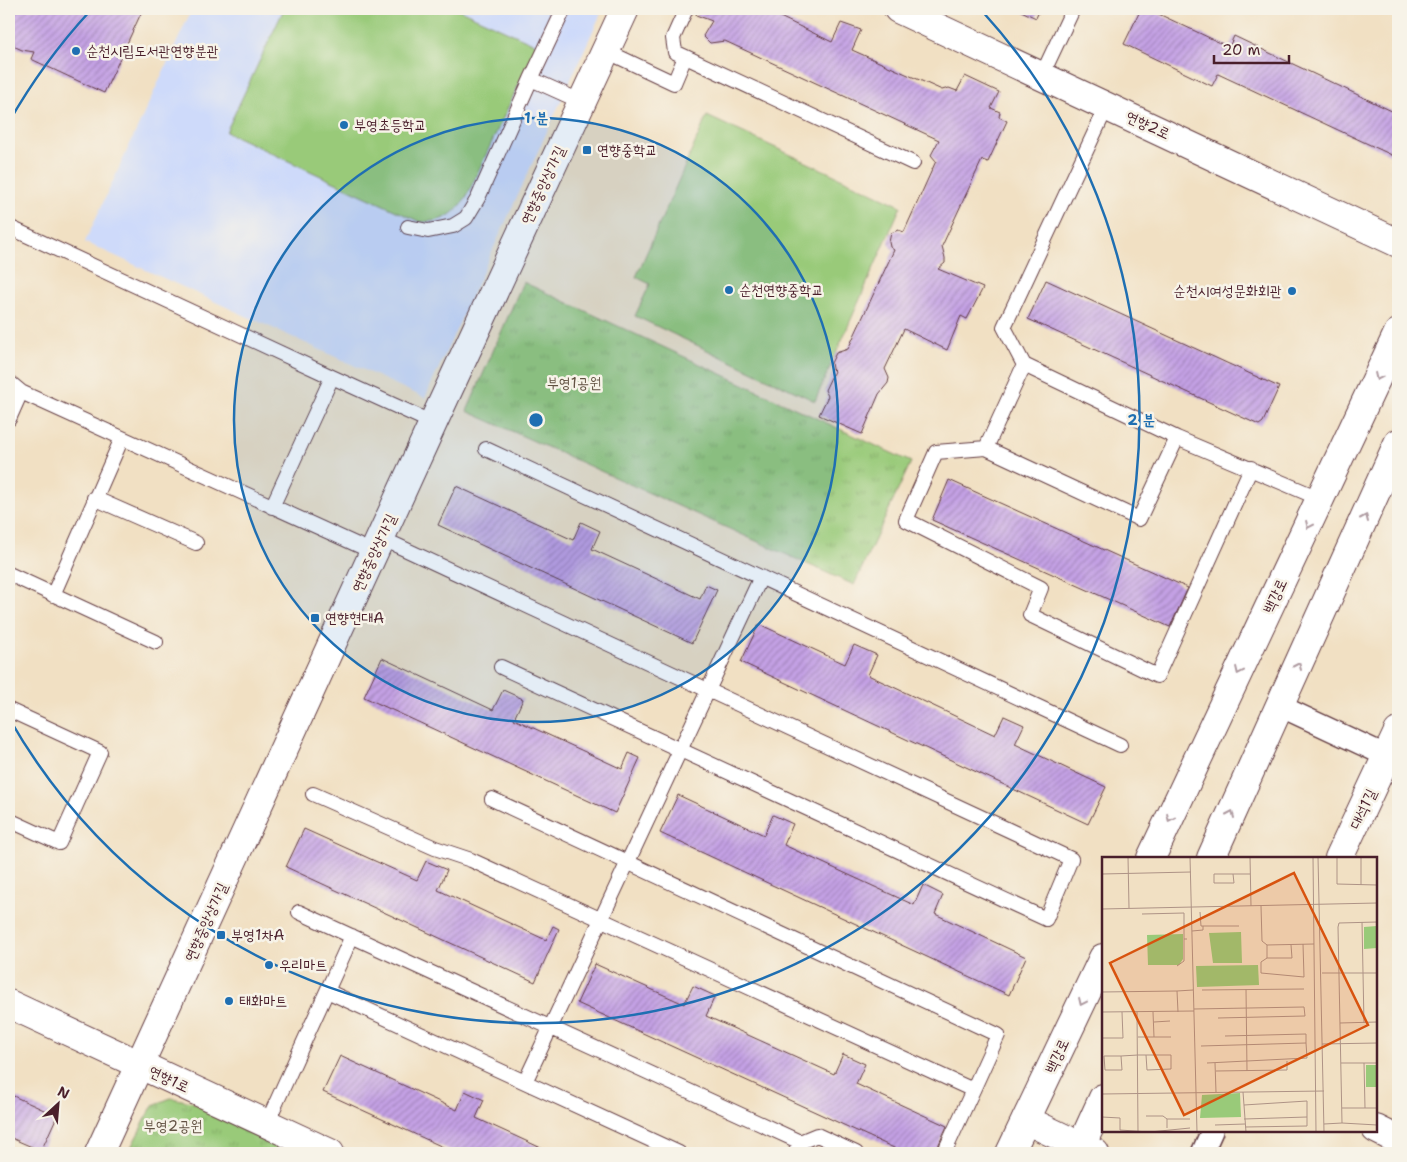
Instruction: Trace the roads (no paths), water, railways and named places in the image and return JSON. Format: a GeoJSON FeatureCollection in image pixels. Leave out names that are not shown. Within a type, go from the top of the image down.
{"type":"FeatureCollection","features":[{"type":"Feature","properties":{"kind":"street","name":"연향중앙상가길"},"geometry":{"type":"LineString","coordinates":[[99,1153],[625,9]]}},
{"type":"Feature","properties":{"kind":"street","name":"연향2로"},"geometry":{"type":"LineString","coordinates":[[898,9],[1398,242]]}},
{"type":"Feature","properties":{"kind":"street","name":"백강로"},"geometry":{"type":"LineString","coordinates":[[1150,857],[1398,333]]}},
{"type":"Feature","properties":{"kind":"street"},"geometry":{"type":"LineString","coordinates":[[1211,857],[1398,443]]}},
{"type":"Feature","properties":{"kind":"street"},"geometry":{"type":"LineString","coordinates":[[1280,706],[1395,749]]}},
{"type":"Feature","properties":{"kind":"street","name":"대석1길"},"geometry":{"type":"LineString","coordinates":[[1340,857],[1395,749]]}},
{"type":"Feature","properties":{"kind":"street","name":"백강로"},"geometry":{"type":"LineString","coordinates":[[1010,1153],[1102,960]]}},
{"type":"Feature","properties":{"kind":"street","name":"연향1로"},"geometry":{"type":"LineString","coordinates":[[9,1004],[330,1153]]}},
{"type":"Feature","properties":{"kind":"street"},"geometry":{"type":"LineString","coordinates":[[1026,1120],[1085,1151],[1102,1101]]}},
{"type":"Feature","properties":{"kind":"street"},"geometry":{"type":"LineString","coordinates":[[1202,1153],[1212,1132]]}},
{"type":"Feature","properties":{"kind":"lane"},"geometry":{"type":"LineString","coordinates":[[408,228],[428,231],[453,226],[466,218],[478,198],[564,9]]}},
{"type":"Feature","properties":{"kind":"lane"},"geometry":{"type":"LineString","coordinates":[[686,9],[673,38],[675,52],[913,162]]}},
{"type":"Feature","properties":{"kind":"lane"},"geometry":{"type":"LineString","coordinates":[[1042,75],[1073,9]]}},
{"type":"Feature","properties":{"kind":"lane"},"geometry":{"type":"LineString","coordinates":[[606,51],[674,82],[686,57]]}},
{"type":"Feature","properties":{"kind":"lane"},"geometry":{"type":"LineString","coordinates":[[531,79],[582,102]]}},
{"type":"Feature","properties":{"kind":"lane"},"geometry":{"type":"LineString","coordinates":[[1107,106],[1004,327],[1024,365],[1177,438],[1321,498]]}},
{"type":"Feature","properties":{"kind":"lane"},"geometry":{"type":"LineString","coordinates":[[9,227],[433,423]]}},
{"type":"Feature","properties":{"kind":"lane"},"geometry":{"type":"LineString","coordinates":[[986,448],[1024,365]]}},
{"type":"Feature","properties":{"kind":"lane"},"geometry":{"type":"LineString","coordinates":[[272,507],[332,377]]}},
{"type":"Feature","properties":{"kind":"lane"},"geometry":{"type":"LineString","coordinates":[[9,382],[21,392],[272,507],[377,545],[707,690],[1071,859],[1046,919],[501,667]]}},
{"type":"Feature","properties":{"kind":"lane"},"geometry":{"type":"LineString","coordinates":[[9,420],[21,392]]}},
{"type":"Feature","properties":{"kind":"lane"},"geometry":{"type":"LineString","coordinates":[[53,595],[122,438]]}},
{"type":"Feature","properties":{"kind":"lane"},"geometry":{"type":"LineString","coordinates":[[1177,438],[1139,519],[986,448],[936,452],[906,520],[1041,588],[1030,615],[1157,676],[1250,468]]}},
{"type":"Feature","properties":{"kind":"lane"},"geometry":{"type":"LineString","coordinates":[[486,449],[1120,745]]}},
{"type":"Feature","properties":{"kind":"lane"},"geometry":{"type":"LineString","coordinates":[[94,498],[196,543]]}},
{"type":"Feature","properties":{"kind":"lane"},"geometry":{"type":"LineString","coordinates":[[9,574],[156,642]]}},
{"type":"Feature","properties":{"kind":"lane"},"geometry":{"type":"LineString","coordinates":[[525,1082],[761,576]]}},
{"type":"Feature","properties":{"kind":"lane"},"geometry":{"type":"LineString","coordinates":[[9,710],[100,752],[59,842],[9,820]]}},
{"type":"Feature","properties":{"kind":"lane"},"geometry":{"type":"LineString","coordinates":[[313,794],[435,848],[471,860],[973,1090]]}},
{"type":"Feature","properties":{"kind":"lane"},"geometry":{"type":"LineString","coordinates":[[492,799],[998,1034],[944,1153]]}},
{"type":"Feature","properties":{"kind":"lane"},"geometry":{"type":"LineString","coordinates":[[299,912],[550,1028],[797,1147],[817,1136],[856,1153]]}},
{"type":"Feature","properties":{"kind":"lane"},"geometry":{"type":"LineString","coordinates":[[267,1123],[352,936]]}},
{"type":"Feature","properties":{"kind":"lane"},"geometry":{"type":"LineString","coordinates":[[327,991],[679,1153]]}},
{"type":"Feature","properties":{"kind":"place","name":"순천시립도서관연향분관"},"geometry":{"type":"Point","coordinates":[76,51]}},
{"type":"Feature","properties":{"kind":"place","name":"부영초등학교"},"geometry":{"type":"Point","coordinates":[344,125]}},
{"type":"Feature","properties":{"kind":"place","name":"연향중학교"},"geometry":{"type":"Point","coordinates":[587,150]}},
{"type":"Feature","properties":{"kind":"place","name":"순천연향중학교"},"geometry":{"type":"Point","coordinates":[729,290]}},
{"type":"Feature","properties":{"kind":"place","name":"순천시여성문화회관"},"geometry":{"type":"Point","coordinates":[1292,291]}},
{"type":"Feature","properties":{"kind":"place","name":"연향현대A"},"geometry":{"type":"Point","coordinates":[315,618]}},
{"type":"Feature","properties":{"kind":"place","name":"부영1차A"},"geometry":{"type":"Point","coordinates":[221,935]}},
{"type":"Feature","properties":{"kind":"place","name":"우리마트"},"geometry":{"type":"Point","coordinates":[269,965]}},
{"type":"Feature","properties":{"kind":"place","name":"태화마트"},"geometry":{"type":"Point","coordinates":[229,1001]}},
{"type":"Feature","properties":{"kind":"park label","name":"부영1공원"},"geometry":{"type":"Point","coordinates":[574,383]}},
{"type":"Feature","properties":{"kind":"park label","name":"부영2공원"},"geometry":{"type":"Point","coordinates":[173,1126]}}]}
